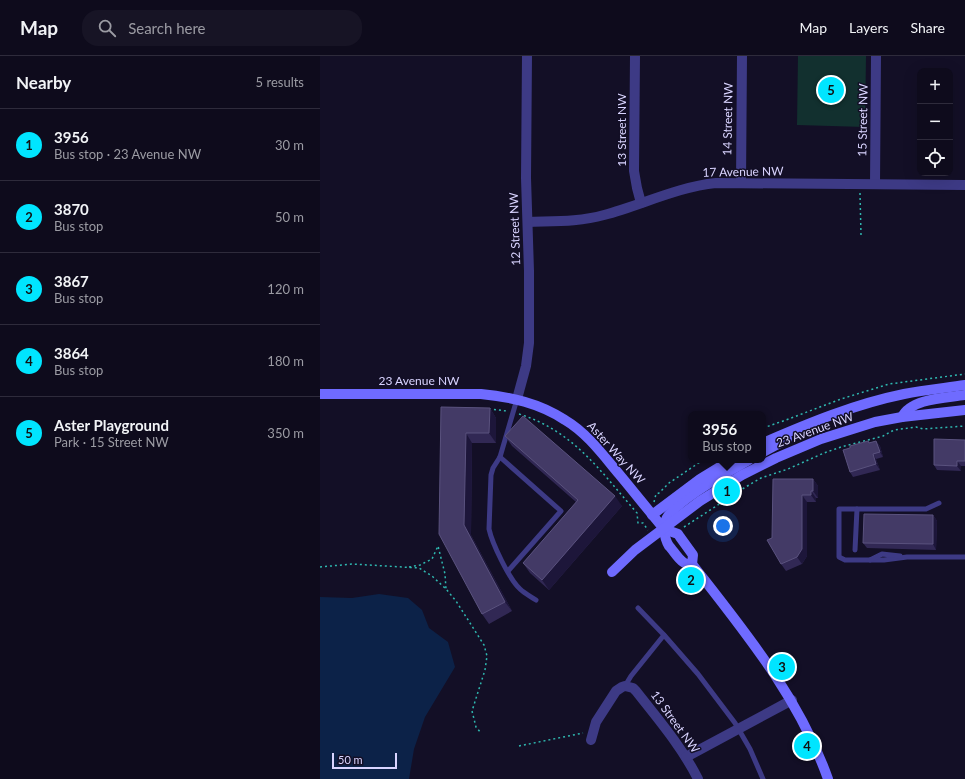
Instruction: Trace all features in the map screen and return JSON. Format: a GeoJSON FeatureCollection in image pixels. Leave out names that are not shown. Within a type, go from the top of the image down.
{"type":"FeatureCollection","features":[{"type":"Feature","properties":{"kind":"main road","name":"23 Avenue NW"},"geometry":{"type":"LineString","coordinates":[[766,442],[825,417],[858,406],[905,394],[965,385]]}},
{"type":"Feature","properties":{"kind":"main road","name":"23 Avenue NW"},"geometry":{"type":"LineString","coordinates":[[320,394],[481,394],[517,399]]}},
{"type":"Feature","properties":{"kind":"main road"},"geometry":{"type":"LineString","coordinates":[[902,417],[909,408],[919,403],[965,395]]}},
{"type":"Feature","properties":{"kind":"main road","name":"Aster Way NW"},"geometry":{"type":"LineString","coordinates":[[517,399],[550,411],[580,430],[611,464],[664,529]]}},
{"type":"Feature","properties":{"kind":"main road","name":"23 Avenue NW"},"geometry":{"type":"LineString","coordinates":[[612,572],[635,550],[720,488],[776,458],[821,440],[875,422],[902,417],[965,410]]}},
{"type":"Feature","properties":{"kind":"main road"},"geometry":{"type":"LineString","coordinates":[[766,450],[825,417]]}},
{"type":"Feature","properties":{"kind":"main road"},"geometry":{"type":"LineString","coordinates":[[652,515],[700,479],[726,463]]}},
{"type":"Feature","properties":{"kind":"main road"},"geometry":{"type":"LineString","coordinates":[[744,463],[681,503],[668,516],[665,521],[664,529],[678,534],[693,555],[692,564],[756,649],[792,700],[812,738],[828,779]]}},
{"type":"Feature","properties":{"kind":"street","name":"12 Street NW"},"geometry":{"type":"LineString","coordinates":[[517,399],[526,366],[529,343],[530,271],[526,178],[527,56]]}},
{"type":"Feature","properties":{"kind":"street","name":"13 Street NW"},"geometry":{"type":"LineString","coordinates":[[635,56],[634,164],[637,188],[641,202]]}},
{"type":"Feature","properties":{"kind":"street","name":"14 Street NW"},"geometry":{"type":"LineString","coordinates":[[741,183],[742,56]]}},
{"type":"Feature","properties":{"kind":"street","name":"15 Street NW"},"geometry":{"type":"LineString","coordinates":[[875,184],[876,56]]}},
{"type":"Feature","properties":{"kind":"street","name":"17 Avenue NW"},"geometry":{"type":"LineString","coordinates":[[528,222],[593,218],[696,186],[716,183],[965,185]]}},
{"type":"Feature","properties":{"kind":"street","name":"13 Street NW"},"geometry":{"type":"LineString","coordinates":[[626,686],[633,688],[636,691],[686,757],[698,779]]}},
{"type":"Feature","properties":{"kind":"street"},"geometry":{"type":"LineString","coordinates":[[592,735],[596,722],[616,691],[626,686]]}},
{"type":"Feature","properties":{"kind":"street"},"geometry":{"type":"LineString","coordinates":[[686,757],[792,700]]}},
{"type":"Feature","properties":{"kind":"lane"},"geometry":{"type":"LineString","coordinates":[[517,399],[500,457],[492,468],[489,529],[491,537],[519,589],[536,600]]}},
{"type":"Feature","properties":{"kind":"lane"},"geometry":{"type":"LineString","coordinates":[[500,457],[561,511],[508,571]]}},
{"type":"Feature","properties":{"kind":"lane"},"geometry":{"type":"LineString","coordinates":[[939,503],[926,509],[839,509],[838,557],[845,560],[888,560],[907,557],[965,557]]}},
{"type":"Feature","properties":{"kind":"lane"},"geometry":{"type":"LineString","coordinates":[[855,550],[857,509]]}},
{"type":"Feature","properties":{"kind":"lane"},"geometry":{"type":"LineString","coordinates":[[638,608],[698,674],[739,729],[763,779]]}},
{"type":"Feature","properties":{"kind":"lane"},"geometry":{"type":"LineString","coordinates":[[626,686],[664,635]]}},
{"type":"Feature","properties":{"kind":"path"},"geometry":{"type":"LineString","coordinates":[[860,191],[861,235]]}},
{"type":"Feature","properties":{"kind":"path"},"geometry":{"type":"LineString","coordinates":[[766,427],[841,399],[889,384],[965,374]]}},
{"type":"Feature","properties":{"kind":"path"},"geometry":{"type":"LineString","coordinates":[[487,408],[513,412],[551,428],[577,446],[637,513],[638,523],[643,523]]}},
{"type":"Feature","properties":{"kind":"path"},"geometry":{"type":"LineString","coordinates":[[684,527],[761,478],[784,471],[830,451],[883,436],[894,430],[916,427],[923,429],[965,426]]}},
{"type":"Feature","properties":{"kind":"path"},"geometry":{"type":"LineString","coordinates":[[656,497],[656,494],[669,483],[699,463]]}},
{"type":"Feature","properties":{"kind":"path"},"geometry":{"type":"LineString","coordinates":[[405,567],[420,565],[432,560],[438,546],[445,574],[446,589]]}},
{"type":"Feature","properties":{"kind":"path"},"geometry":{"type":"LineString","coordinates":[[320,567],[352,564],[419,568],[432,576],[446,589],[456,600],[484,645],[487,656],[485,670],[472,711],[476,727],[481,734]]}},
{"type":"Feature","properties":{"kind":"path"},"geometry":{"type":"LineString","coordinates":[[519,746],[592,735]]}},
{"type":"Feature","properties":{"kind":"green space"},"geometry":{"type":"Polygon","coordinates":[[[798,56],[866,56],[865,127],[797,125],[798,56]]]}},
{"type":"Feature","properties":{"kind":"water"},"geometry":{"type":"Polygon","coordinates":[[[379,594],[408,598],[422,610],[429,628],[448,642],[455,667],[425,717],[414,749],[409,779],[320,779],[320,597],[352,598],[379,594]]]}},
{"type":"Feature","properties":{"kind":"building"},"geometry":{"type":"Polygon","coordinates":[[[441,407],[490,408],[489,433],[466,433],[464,525],[505,602],[482,614],[439,534],[441,407]]]}},
{"type":"Feature","properties":{"kind":"building"},"geometry":{"type":"Polygon","coordinates":[[[523,416],[615,496],[542,580],[523,563],[578,500],[505,436],[523,416]]]}},
{"type":"Feature","properties":{"kind":"building"},"geometry":{"type":"Polygon","coordinates":[[[934,439],[965,440],[965,461],[957,461],[957,466],[934,465],[934,439]]]}},
{"type":"Feature","properties":{"kind":"building"},"geometry":{"type":"Polygon","coordinates":[[[868,441],[869,443],[876,441],[880,452],[873,454],[876,464],[850,472],[843,450],[850,448],[850,446],[868,441]]]}},
{"type":"Feature","properties":{"kind":"building"},"geometry":{"type":"Polygon","coordinates":[[[773,479],[813,479],[813,491],[811,491],[811,495],[802,495],[802,549],[797,557],[781,564],[767,540],[772,538],[773,479]]]}},
{"type":"Feature","properties":{"kind":"building"},"geometry":{"type":"Polygon","coordinates":[[[864,514],[933,515],[933,544],[863,543],[864,514]]]}},
{"type":"Feature","properties":{"kind":"place","name":"Aster Playground"},"geometry":{"type":"Point","coordinates":[831,90]}},
{"type":"Feature","properties":{"kind":"place","name":"3956"},"geometry":{"type":"Point","coordinates":[727,491]}},
{"type":"Feature","properties":{"kind":"place","name":"3870"},"geometry":{"type":"Point","coordinates":[691,580]}},
{"type":"Feature","properties":{"kind":"place","name":"3867"},"geometry":{"type":"Point","coordinates":[782,667]}},
{"type":"Feature","properties":{"kind":"place","name":"3864"},"geometry":{"type":"Point","coordinates":[807,746]}}]}
